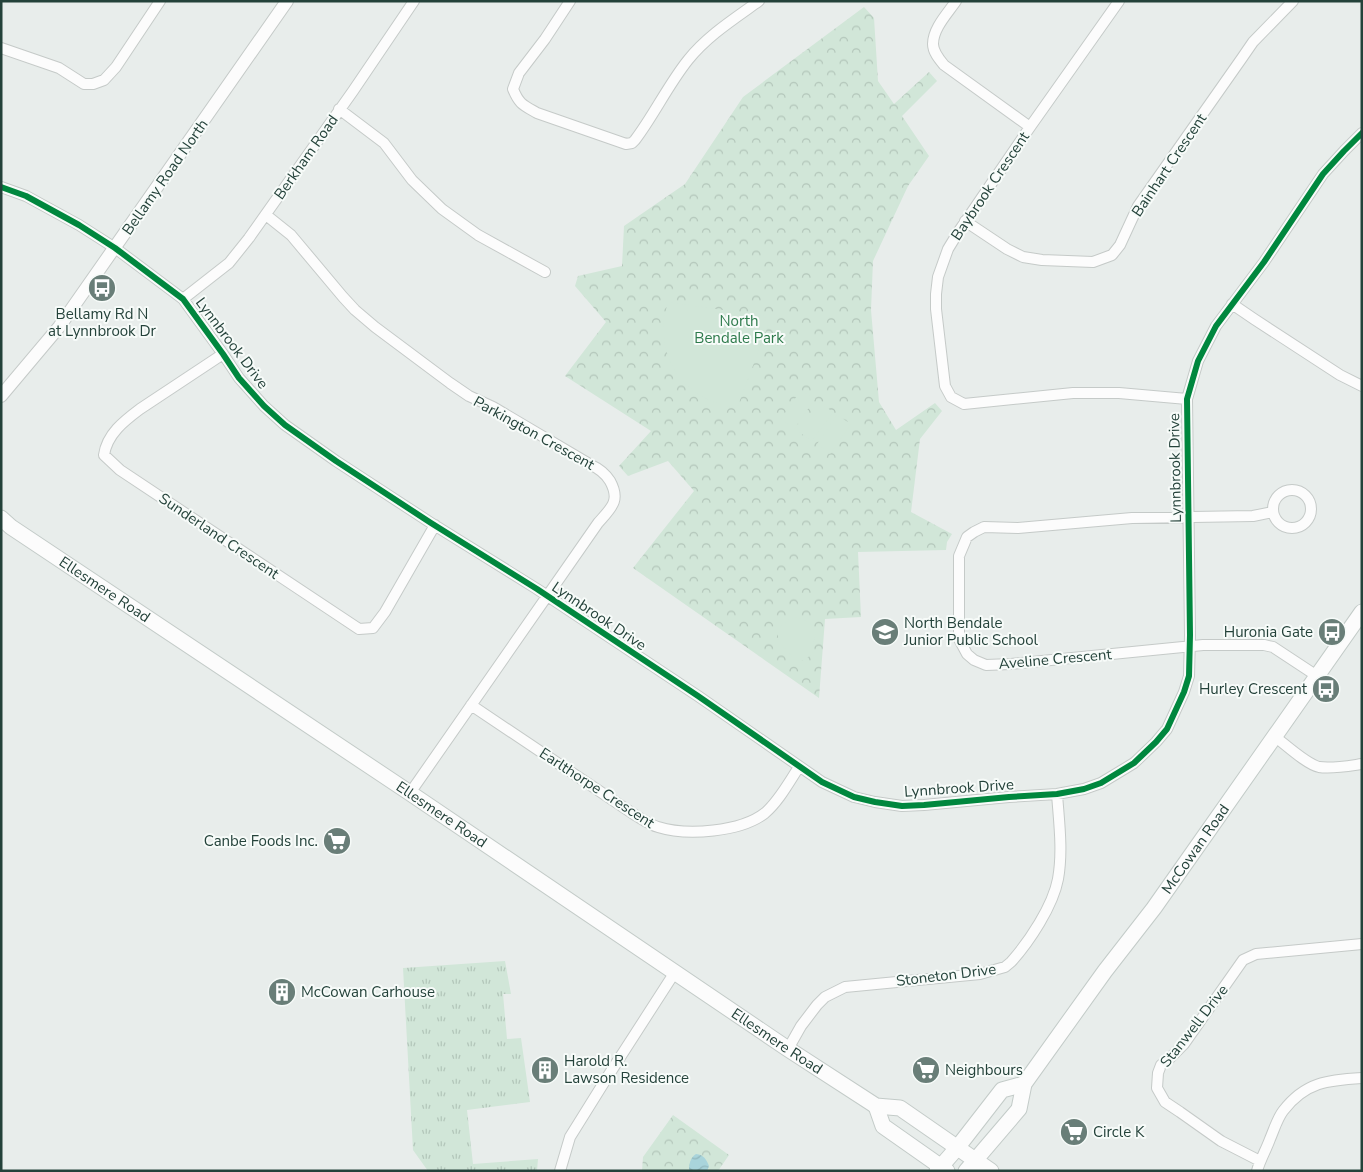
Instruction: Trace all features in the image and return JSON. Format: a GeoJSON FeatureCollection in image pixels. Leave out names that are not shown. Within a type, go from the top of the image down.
{"type":"FeatureCollection","features":[{"type":"Feature","properties":{"kind":"main road","name":"Ellesmere Road"},"geometry":{"type":"LineString","coordinates":[[3,522],[410,793],[788,1050],[876,1106],[900,1108],[957,1148],[971,1165],[991,1171]]}},
{"type":"Feature","properties":{"kind":"main road","name":"McCowan Road"},"geometry":{"type":"LineString","coordinates":[[971,1165],[1019,1109],[1024,1084],[1105,971],[1154,908],[1362,612]]}},
{"type":"Feature","properties":{"kind":"main road"},"geometry":{"type":"LineString","coordinates":[[876,1106],[883,1126],[941,1169],[1002,1090],[1024,1084]]}},
{"type":"Feature","properties":{"kind":"street"},"geometry":{"type":"LineString","coordinates":[[1,48],[59,68],[84,84],[99,82],[104,80],[116,67],[160,1]]}},
{"type":"Feature","properties":{"kind":"street","name":"Bellamy Road North"},"geometry":{"type":"LineString","coordinates":[[1,396],[59,328],[287,1]]}},
{"type":"Feature","properties":{"kind":"street","name":"Berkham Road"},"geometry":{"type":"LineString","coordinates":[[183,300],[229,263],[266,215],[414,1]]}},
{"type":"Feature","properties":{"kind":"street"},"geometry":{"type":"LineString","coordinates":[[570,1],[545,39],[519,73],[513,89],[518,100],[537,113],[626,144],[632,143],[635,140],[700,46],[759,1]]}},
{"type":"Feature","properties":{"kind":"street"},"geometry":{"type":"LineString","coordinates":[[956,1],[936,34],[933,44],[936,55],[944,66],[1030,127]]}},
{"type":"Feature","properties":{"kind":"street","name":"Baybrook Crescent"},"geometry":{"type":"LineString","coordinates":[[1119,1],[965,221],[948,249],[938,277],[936,294],[945,386],[951,397],[964,404],[1073,392],[1119,393],[1187,399]]}},
{"type":"Feature","properties":{"kind":"street","name":"Bainhart Crescent"},"geometry":{"type":"LineString","coordinates":[[965,221],[1007,249],[1023,257],[1042,260],[1092,262],[1112,255],[1120,245],[1138,206],[1253,42],[1293,1]]}},
{"type":"Feature","properties":{"kind":"street"},"geometry":{"type":"LineString","coordinates":[[339,110],[384,144],[412,180],[442,209],[478,235],[545,272]]}},
{"type":"Feature","properties":{"kind":"street","name":"Lynnbrook Drive"},"geometry":{"type":"LineString","coordinates":[[1,187],[26,196],[79,225],[115,248],[183,300],[239,378],[269,411],[336,461],[547,596],[698,696],[822,782],[854,797],[902,806],[1057,794],[1084,789],[1101,783],[1134,763],[1156,742],[1167,728],[1184,692],[1189,676],[1187,399],[1198,362],[1216,326],[1264,262],[1323,174],[1361,136]]}},
{"type":"Feature","properties":{"kind":"street","name":"Parkington Crescent"},"geometry":{"type":"LineString","coordinates":[[266,215],[291,236],[355,310],[469,396],[493,407],[600,469],[607,476],[616,494],[612,507],[598,523],[410,793]]}},
{"type":"Feature","properties":{"kind":"street"},"geometry":{"type":"LineString","coordinates":[[1232,304],[1332,370],[1362,386]]}},
{"type":"Feature","properties":{"kind":"street","name":"Sunderland Crescent"},"geometry":{"type":"LineString","coordinates":[[223,354],[140,408],[127,419],[112,434],[104,455],[120,470],[359,629],[373,628],[382,617],[435,525]]}},
{"type":"Feature","properties":{"kind":"street","name":"Aveline Crescent"},"geometry":{"type":"LineString","coordinates":[[1190,646],[986,665],[974,660],[967,654],[960,639],[959,556],[967,538],[984,527],[1018,528],[1132,518],[1252,516],[1273,512]]}},
{"type":"Feature","properties":{"kind":"street"},"geometry":{"type":"LineString","coordinates":[[1190,646],[1218,644],[1273,646],[1317,676]]}},
{"type":"Feature","properties":{"kind":"street","name":"Earlthorpe Crescent"},"geometry":{"type":"LineString","coordinates":[[471,705],[655,827],[671,831],[693,832],[729,828],[753,820],[773,805],[799,767]]}},
{"type":"Feature","properties":{"kind":"street"},"geometry":{"type":"LineString","coordinates":[[1274,736],[1308,762],[1318,767],[1362,764]]}},
{"type":"Feature","properties":{"kind":"street","name":"Stoneton Drive"},"geometry":{"type":"LineString","coordinates":[[788,1050],[802,1026],[824,997],[845,987],[980,974],[1005,967],[1011,962],[1043,918],[1055,891],[1061,850],[1057,794]]}},
{"type":"Feature","properties":{"kind":"street","name":"Stanwell Drive"},"geometry":{"type":"LineString","coordinates":[[1258,1166],[1165,1102],[1157,1088],[1158,1073],[1161,1065],[1184,1044],[1243,960],[1256,954],[1362,944]]}},
{"type":"Feature","properties":{"kind":"street"},"geometry":{"type":"LineString","coordinates":[[560,1171],[570,1137],[675,972]]}},
{"type":"Feature","properties":{"kind":"street"},"geometry":{"type":"LineString","coordinates":[[1258,1166],[1283,1112],[1298,1095],[1308,1088],[1333,1080],[1362,1078]]}},
{"type":"Feature","properties":{"kind":"green space","name":"North Bendale Park"},"geometry":{"type":"Polygon","coordinates":[[[864,7],[874,18],[878,81],[894,104],[929,72],[937,81],[902,116],[929,156],[908,186],[873,261],[871,310],[879,402],[896,430],[935,403],[942,411],[920,439],[911,512],[952,534],[947,542],[946,550],[858,552],[861,617],[825,619],[819,698],[633,568],[694,491],[668,461],[628,476],[619,466],[651,431],[565,376],[606,322],[575,286],[578,276],[622,266],[624,226],[685,184],[743,97],[864,7]]]}},
{"type":"Feature","properties":{"kind":"green space"},"geometry":{"type":"Polygon","coordinates":[[[668,302],[764,316],[769,323],[737,408],[701,396],[687,385],[676,372],[668,357],[664,340],[664,321],[668,302]]]}},
{"type":"Feature","properties":{"kind":"green space"},"geometry":{"type":"Polygon","coordinates":[[[801,390],[815,399],[794,429],[781,419],[801,390]]]}},
{"type":"Feature","properties":{"kind":"green space"},"geometry":{"type":"Polygon","coordinates":[[[819,402],[833,412],[812,441],[799,432],[819,402]]]}},
{"type":"Feature","properties":{"kind":"green space"},"geometry":{"type":"Polygon","coordinates":[[[837,415],[851,424],[830,454],[817,444],[837,415]]]}},
{"type":"Feature","properties":{"kind":"green space"},"geometry":{"type":"Polygon","coordinates":[[[796,617],[811,625],[815,632],[811,648],[813,653],[807,660],[803,661],[792,658],[778,637],[780,628],[786,621],[796,617]]]}},
{"type":"Feature","properties":{"kind":"green space"},"geometry":{"type":"Polygon","coordinates":[[[505,961],[511,994],[503,994],[507,1039],[521,1038],[530,1102],[467,1110],[473,1164],[538,1159],[537,1171],[428,1171],[413,1150],[403,968],[505,961]]]}},
{"type":"Feature","properties":{"kind":"green space"},"geometry":{"type":"Polygon","coordinates":[[[673,1115],[729,1155],[718,1171],[642,1171],[643,1157],[673,1115]]]}},
{"type":"Feature","properties":{"kind":"water"},"geometry":{"type":"Polygon","coordinates":[[[696,1154],[706,1159],[709,1166],[707,1171],[689,1171],[690,1161],[696,1154]]]}},
{"type":"Feature","properties":{"kind":"cycle path"},"geometry":{"type":"LineString","coordinates":[[1,187],[26,196],[79,225],[115,248],[183,299],[239,378],[264,406],[285,425],[336,461],[537,589],[698,696],[822,782],[854,797],[902,806],[1057,794],[1084,789],[1101,783],[1134,763],[1167,729],[1184,692],[1189,676],[1187,399],[1198,361],[1216,326],[1264,262],[1323,174],[1362,133]]}},
{"type":"Feature","properties":{"kind":"place","name":"Bellamy Rd N at Lynnbrook Dr"},"geometry":{"type":"Point","coordinates":[102,288]}},
{"type":"Feature","properties":{"kind":"place","name":"North Bendale Junior Public School"},"geometry":{"type":"Point","coordinates":[885,632]}},
{"type":"Feature","properties":{"kind":"place","name":"Huronia Gate"},"geometry":{"type":"Point","coordinates":[1332,632]}},
{"type":"Feature","properties":{"kind":"place","name":"Hurley Crescent"},"geometry":{"type":"Point","coordinates":[1326,689]}},
{"type":"Feature","properties":{"kind":"place","name":"Canbe Foods Inc."},"geometry":{"type":"Point","coordinates":[337,841]}},
{"type":"Feature","properties":{"kind":"place","name":"McCowan Carhouse"},"geometry":{"type":"Point","coordinates":[282,992]}},
{"type":"Feature","properties":{"kind":"place","name":"Harold R. Lawson Residence"},"geometry":{"type":"Point","coordinates":[545,1070]}},
{"type":"Feature","properties":{"kind":"place","name":"Neighbours"},"geometry":{"type":"Point","coordinates":[926,1070]}},
{"type":"Feature","properties":{"kind":"place","name":"Circle K"},"geometry":{"type":"Point","coordinates":[1074,1132]}}]}
